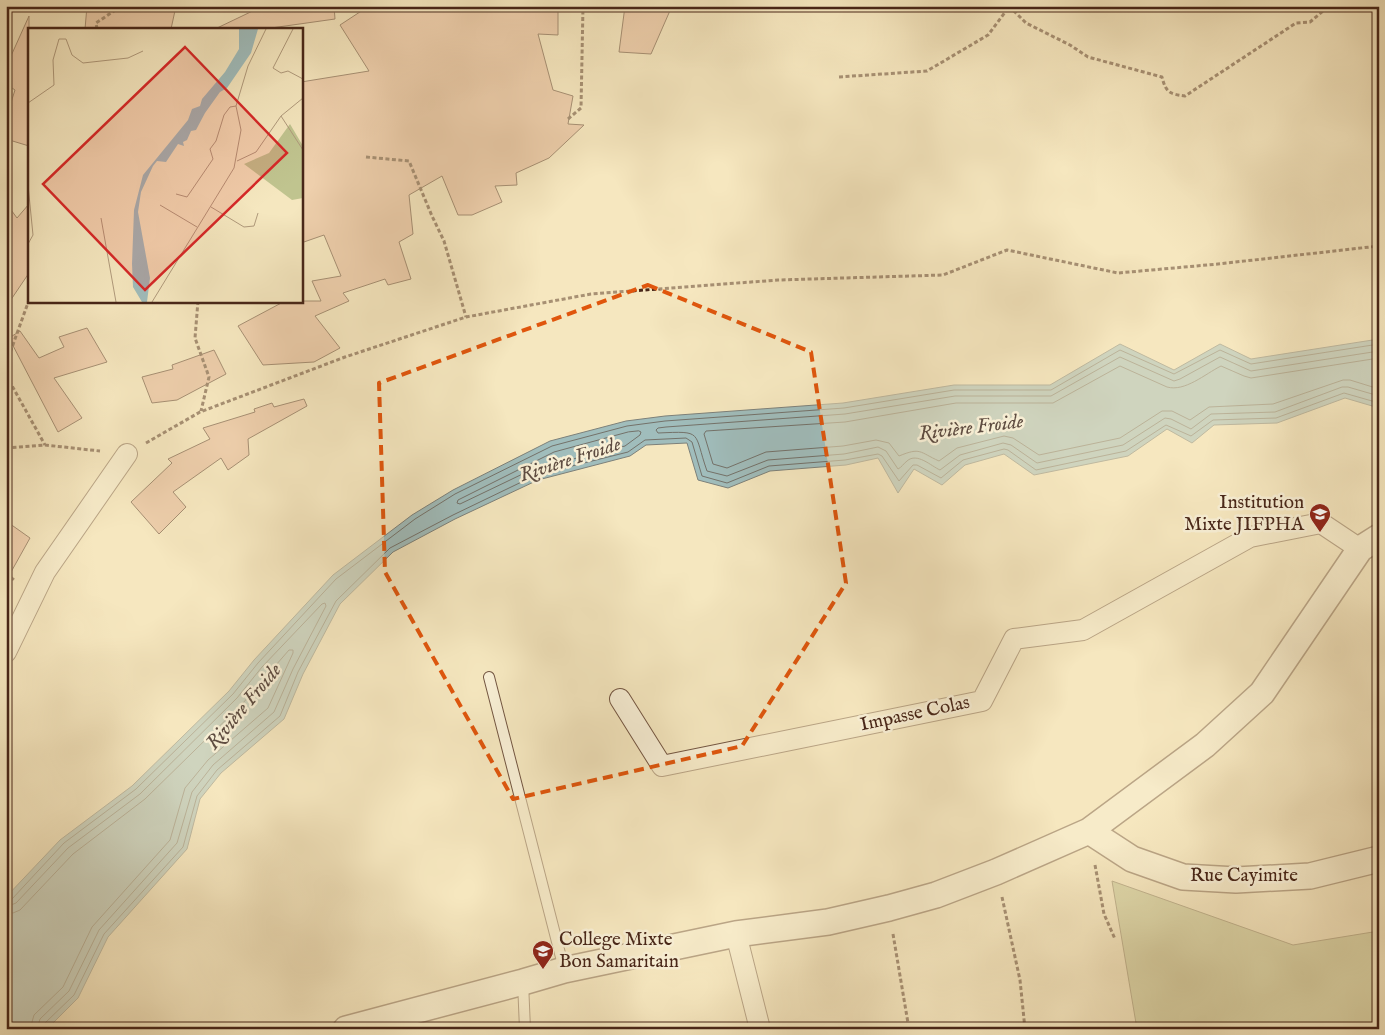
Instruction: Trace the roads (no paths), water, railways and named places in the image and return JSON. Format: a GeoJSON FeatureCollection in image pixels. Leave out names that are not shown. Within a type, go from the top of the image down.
{"type":"FeatureCollection","features":[{"type":"Feature","properties":{"kind":"street"},"geometry":{"type":"LineString","coordinates":[[6,652],[45,572],[127,454]]}},
{"type":"Feature","properties":{"kind":"street","name":"Impasse Colas"},"geometry":{"type":"LineString","coordinates":[[620,699],[662,766],[982,700],[1014,639],[1083,630],[1250,537],[1321,523],[1369,543]]}},
{"type":"Feature","properties":{"kind":"street"},"geometry":{"type":"LineString","coordinates":[[346,1029],[564,970],[736,934],[828,922],[889,908],[936,895],[996,872],[1089,831],[1205,745],[1262,693],[1369,543]]}},
{"type":"Feature","properties":{"kind":"street","name":"Rue Cayimite"},"geometry":{"type":"LineString","coordinates":[[1089,831],[1132,859],[1183,877],[1236,880],[1310,876],[1379,859]]}},
{"type":"Feature","properties":{"kind":"street"},"geometry":{"type":"LineString","coordinates":[[736,934],[760,1029]]}},
{"type":"Feature","properties":{"kind":"lane"},"geometry":{"type":"LineString","coordinates":[[489,677],[564,970]]}},
{"type":"Feature","properties":{"kind":"lane"},"geometry":{"type":"LineString","coordinates":[[524,982],[525,1029]]}},
{"type":"Feature","properties":{"kind":"water","name":"Rivière Froide"},"geometry":{"type":"Polygon","coordinates":[[[1379,339],[1379,408],[1345,398],[1277,423],[1214,425],[1192,443],[1167,429],[1128,456],[1034,475],[1004,454],[965,465],[942,485],[914,469],[898,493],[878,458],[846,465],[770,471],[728,488],[698,480],[687,443],[646,445],[630,456],[538,480],[455,519],[393,552],[340,604],[303,674],[284,719],[221,773],[200,799],[187,849],[108,937],[78,998],[47,1029],[6,1029],[6,897],[60,840],[132,786],[229,691],[254,660],[333,575],[412,515],[453,490],[550,441],[626,421],[665,416],[843,403],[954,385],[1050,385],[1120,344],[1174,370],[1220,344],[1251,359],[1379,339]]]}},
{"type":"Feature","properties":{"kind":"place","name":"Institution Mixte JIFPHA"},"geometry":{"type":"Point","coordinates":[1320,533]}},
{"type":"Feature","properties":{"kind":"place","name":"College Mixte Bon Samaritain"},"geometry":{"type":"Point","coordinates":[543,970]}}]}
